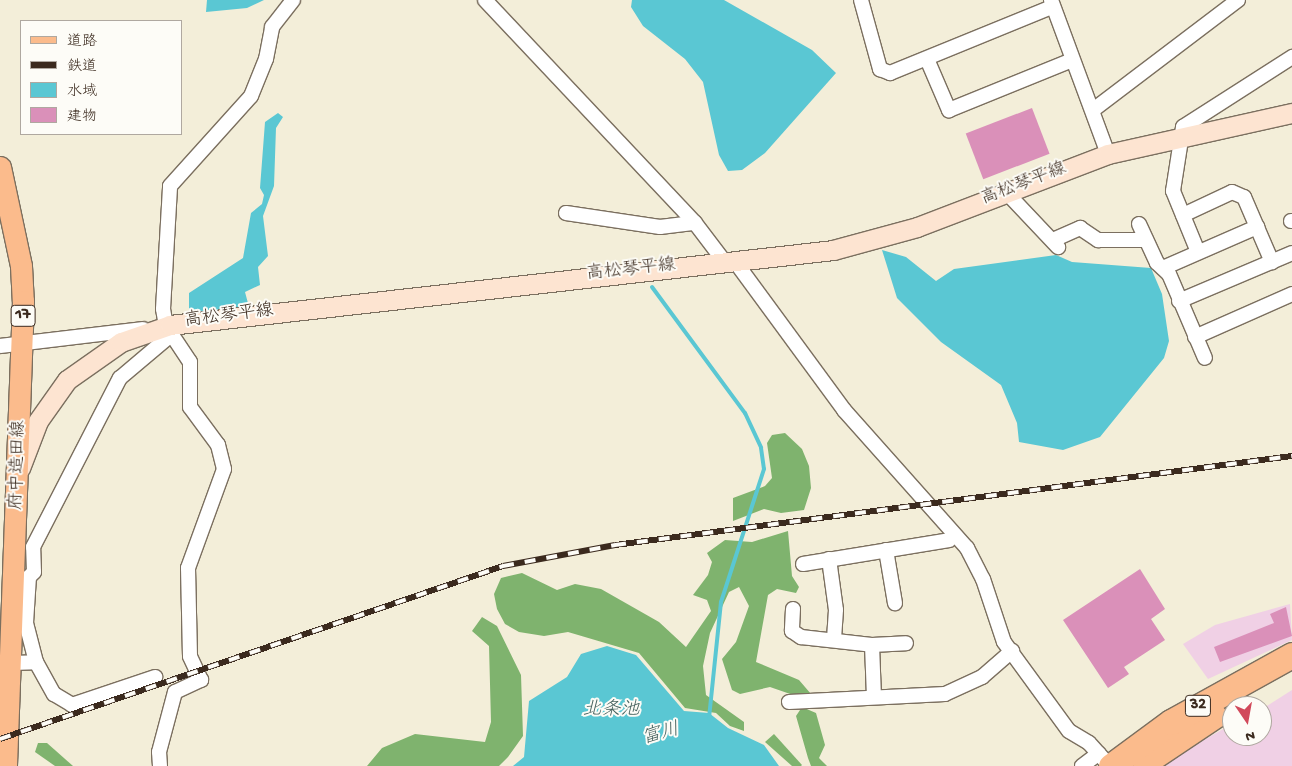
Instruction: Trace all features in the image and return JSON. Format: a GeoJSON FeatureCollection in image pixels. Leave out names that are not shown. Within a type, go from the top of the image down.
{"type":"FeatureCollection","features":[{"type":"Feature","properties":{"kind":"highway","name":"32"},"geometry":{"type":"LineString","coordinates":[[1107,762],[1171,722],[1292,655]]}},
{"type":"Feature","properties":{"kind":"highway","name":"32"},"geometry":{"type":"LineString","coordinates":[[1138,766],[1212,717],[1292,672]]}},
{"type":"Feature","properties":{"kind":"main road","name":"高松琴平線"},"geometry":{"type":"LineString","coordinates":[[20,468],[43,411],[85,364],[121,342],[169,330],[729,261],[833,250],[874,240],[1108,154],[1292,112]]}},
{"type":"Feature","properties":{"kind":"main road","name":"府中造田線"},"geometry":{"type":"LineString","coordinates":[[0,167],[21,266],[23,341],[12,663],[5,686],[6,766]]}},
{"type":"Feature","properties":{"kind":"main road"},"geometry":{"type":"LineString","coordinates":[[22,398],[43,411]]}},
{"type":"Feature","properties":{"kind":"street"},"geometry":{"type":"LineString","coordinates":[[160,766],[159,752],[175,692],[201,680],[190,656],[188,568],[224,469],[218,445],[190,407],[190,362],[169,330],[163,309],[170,186],[251,96],[266,59],[272,27],[293,0]]}},
{"type":"Feature","properties":{"kind":"street"},"geometry":{"type":"LineString","coordinates":[[485,0],[695,222],[729,261],[844,410],[967,548],[983,580],[1004,642],[1012,650],[1069,731],[1107,762]]}},
{"type":"Feature","properties":{"kind":"street"},"geometry":{"type":"LineString","coordinates":[[861,0],[880,69],[890,73],[1052,3],[1108,154]]}},
{"type":"Feature","properties":{"kind":"street"},"geometry":{"type":"LineString","coordinates":[[1093,110],[1238,0]]}},
{"type":"Feature","properties":{"kind":"street"},"geometry":{"type":"LineString","coordinates":[[1198,252],[1173,191],[1183,127],[1292,57]]}},
{"type":"Feature","properties":{"kind":"street"},"geometry":{"type":"LineString","coordinates":[[927,58],[949,110],[1072,60]]}},
{"type":"Feature","properties":{"kind":"street"},"geometry":{"type":"LineString","coordinates":[[1006,192],[1055,244],[1080,228],[1098,240],[1146,240]]}},
{"type":"Feature","properties":{"kind":"street"},"geometry":{"type":"LineString","coordinates":[[1183,215],[1232,192],[1244,197],[1272,262]]}},
{"type":"Feature","properties":{"kind":"street"},"geometry":{"type":"LineString","coordinates":[[566,213],[660,227],[695,222]]}},
{"type":"Feature","properties":{"kind":"street"},"geometry":{"type":"LineString","coordinates":[[1139,224],[1146,240],[1163,268],[1204,358]]}},
{"type":"Feature","properties":{"kind":"street"},"geometry":{"type":"LineString","coordinates":[[1163,268],[1257,227]]}},
{"type":"Feature","properties":{"kind":"street"},"geometry":{"type":"LineString","coordinates":[[1179,301],[1292,253]]}},
{"type":"Feature","properties":{"kind":"street"},"geometry":{"type":"LineString","coordinates":[[1195,337],[1292,294]]}},
{"type":"Feature","properties":{"kind":"street"},"geometry":{"type":"LineString","coordinates":[[0,346],[23,341],[169,330]]}},
{"type":"Feature","properties":{"kind":"street"},"geometry":{"type":"LineString","coordinates":[[155,678],[72,705],[54,694],[36,662],[26,623],[29,577],[34,572],[33,547],[120,378],[169,330]]}},
{"type":"Feature","properties":{"kind":"street"},"geometry":{"type":"LineString","coordinates":[[803,564],[949,540]]}},
{"type":"Feature","properties":{"kind":"street"},"geometry":{"type":"LineString","coordinates":[[886,550],[895,603]]}},
{"type":"Feature","properties":{"kind":"street"},"geometry":{"type":"LineString","coordinates":[[829,559],[836,610],[834,640]]}},
{"type":"Feature","properties":{"kind":"street"},"geometry":{"type":"LineString","coordinates":[[793,609],[792,630],[801,637],[872,645],[906,643]]}},
{"type":"Feature","properties":{"kind":"street"},"geometry":{"type":"LineString","coordinates":[[872,645],[874,697]]}},
{"type":"Feature","properties":{"kind":"street"},"geometry":{"type":"LineString","coordinates":[[789,702],[945,694],[982,677],[1012,650]]}},
{"type":"Feature","properties":{"kind":"street"},"geometry":{"type":"LineString","coordinates":[[12,663],[36,662]]}},
{"type":"Feature","properties":{"kind":"street"},"geometry":{"type":"LineString","coordinates":[[1082,766],[1107,762]]}},
{"type":"Feature","properties":{"kind":"shaded area"},"geometry":{"type":"Polygon","coordinates":[[[1290,604],[1292,640],[1208,679],[1183,644],[1215,625],[1290,604]]]}},
{"type":"Feature","properties":{"kind":"shaded area"},"geometry":{"type":"Polygon","coordinates":[[[1292,690],[1292,766],[1158,766],[1222,730],[1222,746],[1272,746],[1272,703],[1292,690]]]}},
{"type":"Feature","properties":{"kind":"green space"},"geometry":{"type":"Polygon","coordinates":[[[785,433],[802,449],[809,466],[811,488],[804,510],[781,513],[764,509],[733,521],[733,498],[765,486],[772,478],[767,443],[772,435],[785,433]]]}},
{"type":"Feature","properties":{"kind":"green space"},"geometry":{"type":"Polygon","coordinates":[[[788,531],[792,576],[799,587],[796,593],[777,589],[768,595],[756,662],[799,680],[811,694],[796,696],[770,687],[740,694],[732,690],[722,659],[736,642],[749,606],[739,587],[729,592],[710,633],[703,666],[706,695],[744,722],[744,731],[730,726],[716,713],[685,708],[639,653],[568,632],[544,636],[519,632],[505,624],[497,609],[494,594],[501,578],[522,573],[557,590],[575,584],[601,589],[659,622],[686,647],[711,611],[707,600],[693,595],[708,575],[712,562],[707,553],[725,540],[752,542],[788,531]]]}},
{"type":"Feature","properties":{"kind":"green space"},"geometry":{"type":"Polygon","coordinates":[[[482,617],[497,626],[521,675],[523,736],[508,757],[499,766],[367,766],[382,748],[415,734],[485,742],[491,722],[489,646],[472,631],[482,617]]]}},
{"type":"Feature","properties":{"kind":"green space"},"geometry":{"type":"Polygon","coordinates":[[[802,707],[816,713],[825,745],[819,758],[827,766],[811,766],[796,716],[802,707]]]}},
{"type":"Feature","properties":{"kind":"green space"},"geometry":{"type":"Polygon","coordinates":[[[774,734],[801,766],[792,766],[765,742],[774,734]]]}},
{"type":"Feature","properties":{"kind":"green space"},"geometry":{"type":"Polygon","coordinates":[[[38,743],[47,743],[73,766],[55,766],[35,752],[38,743]]]}},
{"type":"Feature","properties":{"kind":"water"},"geometry":{"type":"Polygon","coordinates":[[[207,0],[264,0],[247,8],[206,12],[207,0]]]}},
{"type":"Feature","properties":{"kind":"water"},"geometry":{"type":"Polygon","coordinates":[[[632,0],[724,0],[812,50],[836,73],[765,153],[742,170],[728,171],[719,155],[703,82],[685,59],[643,26],[631,7],[632,0]]]}},
{"type":"Feature","properties":{"kind":"water"},"geometry":{"type":"Polygon","coordinates":[[[278,113],[283,117],[276,128],[274,186],[263,216],[268,256],[258,267],[260,285],[245,292],[249,307],[189,312],[189,293],[243,258],[251,213],[262,204],[264,195],[260,188],[265,122],[278,113]]]}},
{"type":"Feature","properties":{"kind":"water"},"geometry":{"type":"Polygon","coordinates":[[[882,250],[906,257],[936,281],[954,269],[1056,255],[1072,262],[1151,268],[1162,294],[1169,341],[1164,358],[1100,437],[1063,450],[1019,442],[1017,423],[1001,385],[941,342],[897,298],[882,250]]]}},
{"type":"Feature","properties":{"kind":"water","name":"北条池"},"geometry":{"type":"Polygon","coordinates":[[[607,646],[636,655],[684,711],[709,713],[728,728],[764,745],[779,766],[513,766],[524,757],[529,701],[567,677],[581,654],[607,646]]]}},
{"type":"Feature","properties":{"kind":"building"},"geometry":{"type":"Polygon","coordinates":[[[1032,108],[1050,154],[983,179],[966,133],[1032,108]]]}},
{"type":"Feature","properties":{"kind":"building"},"geometry":{"type":"Polygon","coordinates":[[[1140,569],[1165,609],[1151,619],[1165,640],[1124,667],[1129,674],[1108,688],[1063,620],[1140,569]]]}},
{"type":"Feature","properties":{"kind":"building"},"geometry":{"type":"Polygon","coordinates":[[[1286,607],[1292,636],[1220,662],[1214,647],[1274,623],[1270,614],[1286,607]]]}},
{"type":"Feature","properties":{"kind":"waterway"},"geometry":{"type":"LineString","coordinates":[[652,287],[745,413],[761,448],[764,469],[721,602],[709,718]]}},
{"type":"Feature","properties":{"kind":"railway"},"geometry":{"type":"LineString","coordinates":[[0,739],[503,566],[615,545],[1292,456]]}},
{"type":"Feature","properties":{"kind":"water label","name":"富川"},"geometry":{"type":"Point","coordinates":[661,735]}}]}
